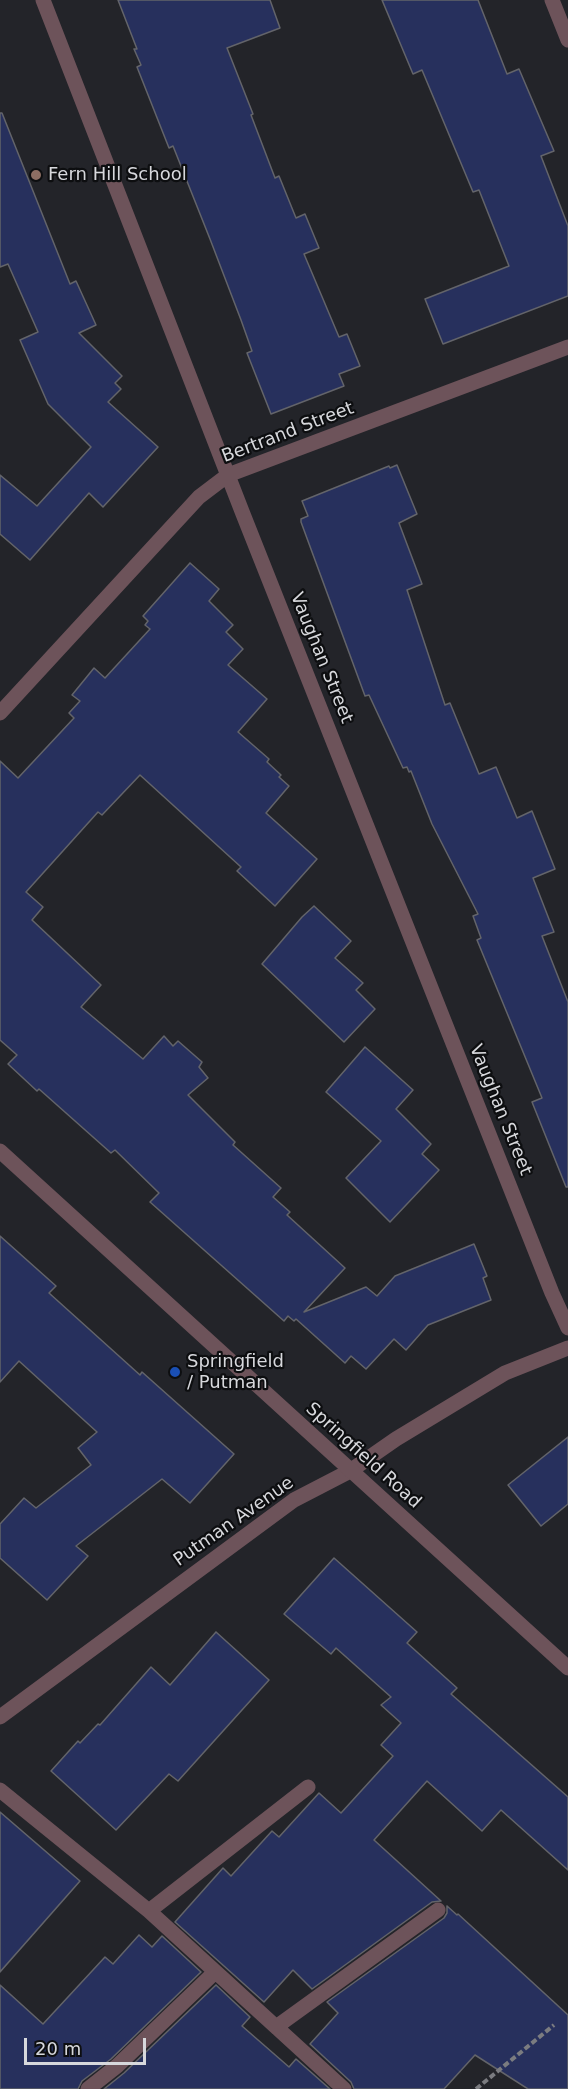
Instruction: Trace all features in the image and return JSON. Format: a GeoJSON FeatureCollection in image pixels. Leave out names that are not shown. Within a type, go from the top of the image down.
{"type":"FeatureCollection","features":[{"type":"Feature","properties":{"kind":"street","name":"Vaughan Street"},"geometry":{"type":"LineString","coordinates":[[43,0],[228,475],[552,1293],[568,1328]]}},
{"type":"Feature","properties":{"kind":"street"},"geometry":{"type":"LineString","coordinates":[[552,0],[568,40]]}},
{"type":"Feature","properties":{"kind":"street","name":"Bertrand Street"},"geometry":{"type":"LineString","coordinates":[[0,713],[199,497],[228,475],[568,347]]}},
{"type":"Feature","properties":{"kind":"street","name":"Springfield Road"},"geometry":{"type":"LineString","coordinates":[[0,1151],[568,1668]]}},
{"type":"Feature","properties":{"kind":"street","name":"Putman Avenue"},"geometry":{"type":"LineString","coordinates":[[0,1717],[294,1500],[350,1471],[396,1439],[505,1373],[568,1348]]}},
{"type":"Feature","properties":{"kind":"street"},"geometry":{"type":"LineString","coordinates":[[149,1911],[308,1787]]}},
{"type":"Feature","properties":{"kind":"street"},"geometry":{"type":"LineString","coordinates":[[0,1790],[149,1911],[344,2089]]}},
{"type":"Feature","properties":{"kind":"street"},"geometry":{"type":"LineString","coordinates":[[276,2027],[438,1910]]}},
{"type":"Feature","properties":{"kind":"street"},"geometry":{"type":"LineString","coordinates":[[88,2089],[117,2066],[215,1972]]}},
{"type":"Feature","properties":{"kind":"path"},"geometry":{"type":"LineString","coordinates":[[476,2089],[554,2025]]}},
{"type":"Feature","properties":{"kind":"building"},"geometry":{"type":"Polygon","coordinates":[[[118,0],[270,0],[280,28],[227,48],[275,178],[279,176],[296,218],[305,214],[319,248],[304,254],[339,337],[347,334],[360,366],[339,374],[344,386],[271,414],[247,353],[252,351],[210,239],[173,146],[169,148],[137,67],[141,65],[134,49],[137,49],[118,0]]]}},
{"type":"Feature","properties":{"kind":"building"},"geometry":{"type":"Polygon","coordinates":[[[382,0],[478,0],[507,74],[519,69],[554,151],[541,156],[568,226],[568,296],[443,344],[425,299],[509,266],[479,190],[473,192],[422,70],[413,74],[382,0]]]}},
{"type":"Feature","properties":{"kind":"building"},"geometry":{"type":"Polygon","coordinates":[[[0,113],[2,113],[70,284],[76,281],[96,325],[79,333],[122,376],[115,383],[121,389],[108,402],[158,447],[103,507],[89,493],[30,560],[0,534],[0,475],[37,506],[91,447],[48,404],[20,340],[38,332],[8,264],[0,267],[0,113]]]}},
{"type":"Feature","properties":{"kind":"building"},"geometry":{"type":"Polygon","coordinates":[[[397,465],[417,514],[399,523],[422,584],[407,590],[445,705],[450,703],[479,774],[496,767],[517,818],[532,811],[555,869],[533,878],[554,932],[542,936],[568,1002],[568,1187],[566,1187],[532,1102],[542,1098],[477,940],[481,938],[473,916],[478,914],[432,824],[411,771],[409,772],[407,767],[403,768],[369,695],[365,696],[301,522],[301,519],[308,516],[302,501],[389,466],[390,468],[397,465]]]}},
{"type":"Feature","properties":{"kind":"building"},"geometry":{"type":"Polygon","coordinates":[[[190,563],[219,589],[209,601],[233,625],[226,632],[243,649],[228,665],[267,699],[238,732],[269,759],[267,762],[289,786],[266,813],[317,859],[275,906],[237,871],[241,867],[140,775],[102,815],[98,812],[26,892],[43,907],[32,920],[101,985],[81,1007],[143,1059],[164,1036],[173,1046],[178,1041],[202,1062],[199,1067],[208,1078],[188,1095],[235,1142],[233,1145],[281,1188],[273,1197],[290,1212],[287,1215],[345,1268],[304,1312],[366,1287],[377,1296],[395,1276],[474,1244],[487,1276],[483,1278],[491,1300],[428,1325],[406,1350],[394,1339],[366,1369],[351,1356],[345,1363],[296,1319],[294,1321],[288,1316],[284,1321],[150,1202],[159,1193],[115,1150],[111,1153],[8,1064],[17,1055],[0,1040],[0,761],[18,778],[74,718],[69,713],[80,701],[72,695],[94,668],[105,678],[150,629],[145,625],[148,621],[143,616],[190,563]]]}},
{"type":"Feature","properties":{"kind":"building"},"geometry":{"type":"Polygon","coordinates":[[[314,906],[351,941],[335,958],[363,983],[356,990],[375,1009],[344,1042],[262,964],[314,906]]]}},
{"type":"Feature","properties":{"kind":"building"},"geometry":{"type":"Polygon","coordinates":[[[365,1047],[413,1090],[396,1109],[431,1144],[422,1154],[439,1170],[390,1222],[346,1178],[381,1141],[326,1092],[365,1047]]]}},
{"type":"Feature","properties":{"kind":"building"},"geometry":{"type":"Polygon","coordinates":[[[0,1236],[56,1286],[49,1293],[140,1375],[142,1372],[234,1454],[190,1503],[162,1479],[76,1546],[88,1556],[47,1600],[0,1558],[0,1524],[24,1498],[36,1508],[91,1465],[78,1448],[97,1432],[19,1361],[0,1382],[0,1236]]]}},
{"type":"Feature","properties":{"kind":"building"},"geometry":{"type":"Polygon","coordinates":[[[568,1437],[568,1504],[541,1526],[508,1485],[568,1437]]]}},
{"type":"Feature","properties":{"kind":"building"},"geometry":{"type":"Polygon","coordinates":[[[334,1558],[417,1632],[407,1643],[457,1688],[451,1694],[568,1797],[568,1870],[501,1810],[482,1831],[427,1781],[374,1840],[441,1901],[432,1902],[312,1989],[293,1970],[264,2002],[175,1922],[223,1868],[231,1876],[272,1831],[279,1837],[319,1793],[341,1813],[393,1756],[381,1745],[401,1723],[381,1705],[391,1697],[336,1648],[331,1654],[284,1614],[334,1558]]]}},
{"type":"Feature","properties":{"kind":"building"},"geometry":{"type":"Polygon","coordinates":[[[216,1632],[269,1680],[178,1781],[169,1774],[116,1830],[51,1771],[78,1741],[80,1743],[98,1724],[100,1725],[151,1667],[170,1685],[216,1632]]]}},
{"type":"Feature","properties":{"kind":"building"},"geometry":{"type":"Polygon","coordinates":[[[0,1812],[80,1881],[0,1972],[0,1812]]]}},
{"type":"Feature","properties":{"kind":"building"},"geometry":{"type":"Polygon","coordinates":[[[447,1906],[568,2015],[568,2089],[528,2089],[475,2055],[444,2089],[354,2089],[351,2082],[310,2044],[338,2013],[327,2002],[444,1918],[447,1906]]]}},
{"type":"Feature","properties":{"kind":"building"},"geometry":{"type":"Polygon","coordinates":[[[139,1935],[152,1947],[162,1936],[201,1972],[111,2059],[82,2081],[78,2089],[0,2089],[0,1985],[43,2024],[105,1957],[113,1964],[139,1935]]]}},
{"type":"Feature","properties":{"kind":"building"},"geometry":{"type":"Polygon","coordinates":[[[216,1985],[250,2017],[242,2026],[289,2067],[296,2059],[330,2089],[104,2089],[124,2073],[216,1985]]]}},
{"type":"Feature","properties":{"kind":"place","name":"Fern Hill School"},"geometry":{"type":"Point","coordinates":[36,175]}},
{"type":"Feature","properties":{"kind":"place","name":"Springfield / Putman"},"geometry":{"type":"Point","coordinates":[175,1372]}}]}
